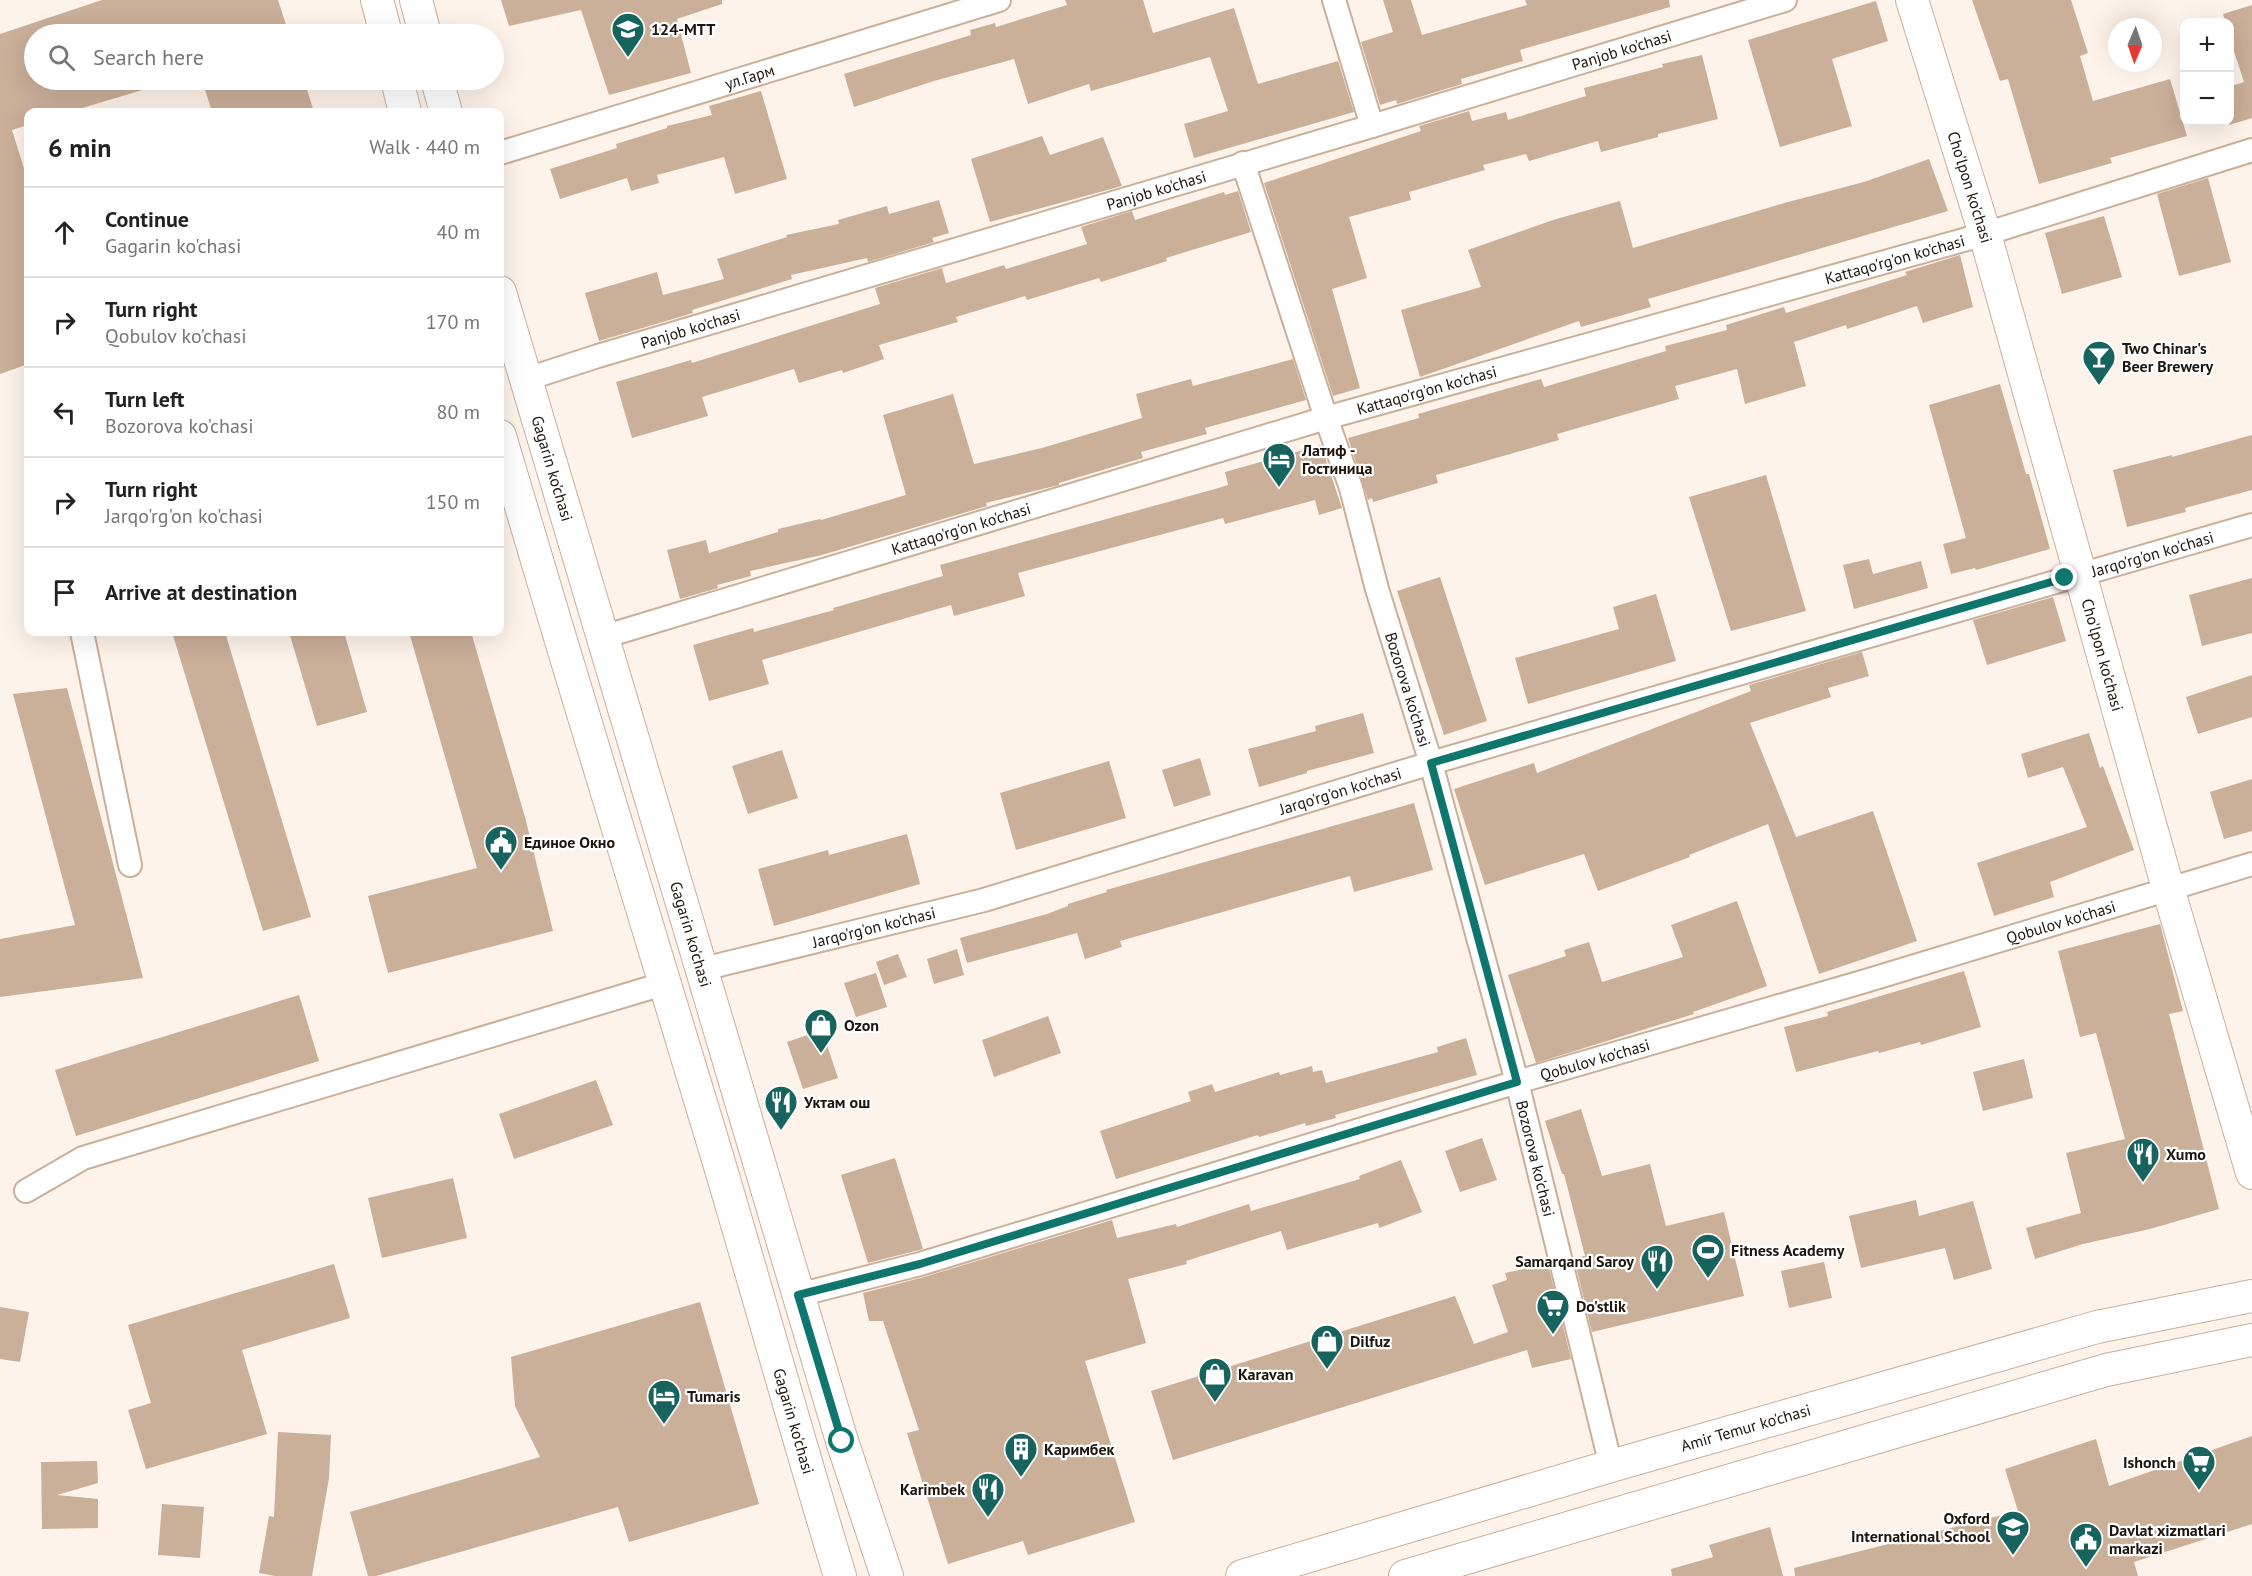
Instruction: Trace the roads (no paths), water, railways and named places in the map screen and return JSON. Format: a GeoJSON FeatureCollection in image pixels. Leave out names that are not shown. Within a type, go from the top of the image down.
{"type":"FeatureCollection","features":[{"type":"Feature","properties":{"kind":"main road"},"geometry":{"type":"LineString","coordinates":[[378,0],[384,24]]}},
{"type":"Feature","properties":{"kind":"main road"},"geometry":{"type":"LineString","coordinates":[[416,0],[422,24]]}},
{"type":"Feature","properties":{"kind":"main road","name":"Cho'lpon ko'chasi"},"geometry":{"type":"LineString","coordinates":[[1912,0],[1985,234],[2168,888],[2252,1173]]}},
{"type":"Feature","properties":{"kind":"main road"},"geometry":{"type":"LineString","coordinates":[[400,90],[404,108]]}},
{"type":"Feature","properties":{"kind":"main road"},"geometry":{"type":"LineString","coordinates":[[440,90],[445,108]]}},
{"type":"Feature","properties":{"kind":"main road","name":"Gagarin ko'chasi"},"geometry":{"type":"LineString","coordinates":[[504,305],[798,1295],[842,1441],[887,1576]]}},
{"type":"Feature","properties":{"kind":"main road","name":"Gagarin ko'chasi"},"geometry":{"type":"LineString","coordinates":[[504,449],[663,984],[714,1147],[793,1424],[840,1576]]}},
{"type":"Feature","properties":{"kind":"main road","name":"Amir Temur ko'chasi"},"geometry":{"type":"LineString","coordinates":[[1242,1576],[1611,1466],[2097,1327],[2252,1296]]}},
{"type":"Feature","properties":{"kind":"main road"},"geometry":{"type":"LineString","coordinates":[[1405,1576],[2106,1370],[2252,1340]]}},
{"type":"Feature","properties":{"kind":"street","name":"ул.Гарм"},"geometry":{"type":"LineString","coordinates":[[504,152],[999,0]]}},
{"type":"Feature","properties":{"kind":"street"},"geometry":{"type":"LineString","coordinates":[[1334,0],[1371,126]]}},
{"type":"Feature","properties":{"kind":"street","name":"Panjob ko'chasi"},"geometry":{"type":"LineString","coordinates":[[527,379],[1785,0]]}},
{"type":"Feature","properties":{"kind":"street","name":"Kattaqo'rg'on ko'chasi"},"geometry":{"type":"LineString","coordinates":[[603,637],[1326,418],[1985,234],[2252,150]]}},
{"type":"Feature","properties":{"kind":"street","name":"Bozorova ko'chasi"},"geometry":{"type":"LineString","coordinates":[[1243,163],[1351,488],[1377,589],[1431,763],[1517,1082],[1611,1466]]}},
{"type":"Feature","properties":{"kind":"street","name":"Jarqo'rg'on ko'chasi"},"geometry":{"type":"LineString","coordinates":[[703,969],[984,900],[1431,763],[2252,525]]}},
{"type":"Feature","properties":{"kind":"street"},"geometry":{"type":"LineString","coordinates":[[83,636],[130,865]]}},
{"type":"Feature","properties":{"kind":"street","name":"Qobulov ko'chasi"},"geometry":{"type":"LineString","coordinates":[[798,1295],[920,1264],[1517,1082],[1862,982],[2252,864]]}},
{"type":"Feature","properties":{"kind":"street"},"geometry":{"type":"LineString","coordinates":[[27,1191],[82,1158],[663,984]]}},
{"type":"Feature","properties":{"kind":"place","name":"124-MTT"},"geometry":{"type":"Point","coordinates":[628,58]}},
{"type":"Feature","properties":{"kind":"place","name":"Two Chinar's Beer Brewery"},"geometry":{"type":"Point","coordinates":[2099,386]}},
{"type":"Feature","properties":{"kind":"place","name":"Латиф - Гостиница"},"geometry":{"type":"Point","coordinates":[1279,488]}},
{"type":"Feature","properties":{"kind":"place","name":"Единое Окно"},"geometry":{"type":"Point","coordinates":[501,871]}},
{"type":"Feature","properties":{"kind":"place","name":"Ozon"},"geometry":{"type":"Point","coordinates":[821,1054]}},
{"type":"Feature","properties":{"kind":"place","name":"Уктам ош"},"geometry":{"type":"Point","coordinates":[781,1131]}},
{"type":"Feature","properties":{"kind":"place","name":"Xumo"},"geometry":{"type":"Point","coordinates":[2143,1183]}},
{"type":"Feature","properties":{"kind":"place","name":"Fitness Academy"},"geometry":{"type":"Point","coordinates":[1708,1279]}},
{"type":"Feature","properties":{"kind":"place","name":"Samarqand Saroy"},"geometry":{"type":"Point","coordinates":[1657,1290]}},
{"type":"Feature","properties":{"kind":"place","name":"Do'stlik"},"geometry":{"type":"Point","coordinates":[1553,1335]}},
{"type":"Feature","properties":{"kind":"place","name":"Dilfuz"},"geometry":{"type":"Point","coordinates":[1327,1370]}},
{"type":"Feature","properties":{"kind":"place","name":"Karavan"},"geometry":{"type":"Point","coordinates":[1215,1403]}},
{"type":"Feature","properties":{"kind":"place","name":"Tumaris"},"geometry":{"type":"Point","coordinates":[664,1425]}},
{"type":"Feature","properties":{"kind":"place","name":"Каримбек"},"geometry":{"type":"Point","coordinates":[1021,1478]}},
{"type":"Feature","properties":{"kind":"place","name":"Ishonch"},"geometry":{"type":"Point","coordinates":[2199,1491]}},
{"type":"Feature","properties":{"kind":"place","name":"Karimbek"},"geometry":{"type":"Point","coordinates":[988,1518]}},
{"type":"Feature","properties":{"kind":"place","name":"Oxford International School"},"geometry":{"type":"Point","coordinates":[2013,1556]}},
{"type":"Feature","properties":{"kind":"place","name":"Davlat xizmatlari markazi"},"geometry":{"type":"Point","coordinates":[2086,1568]}}]}
